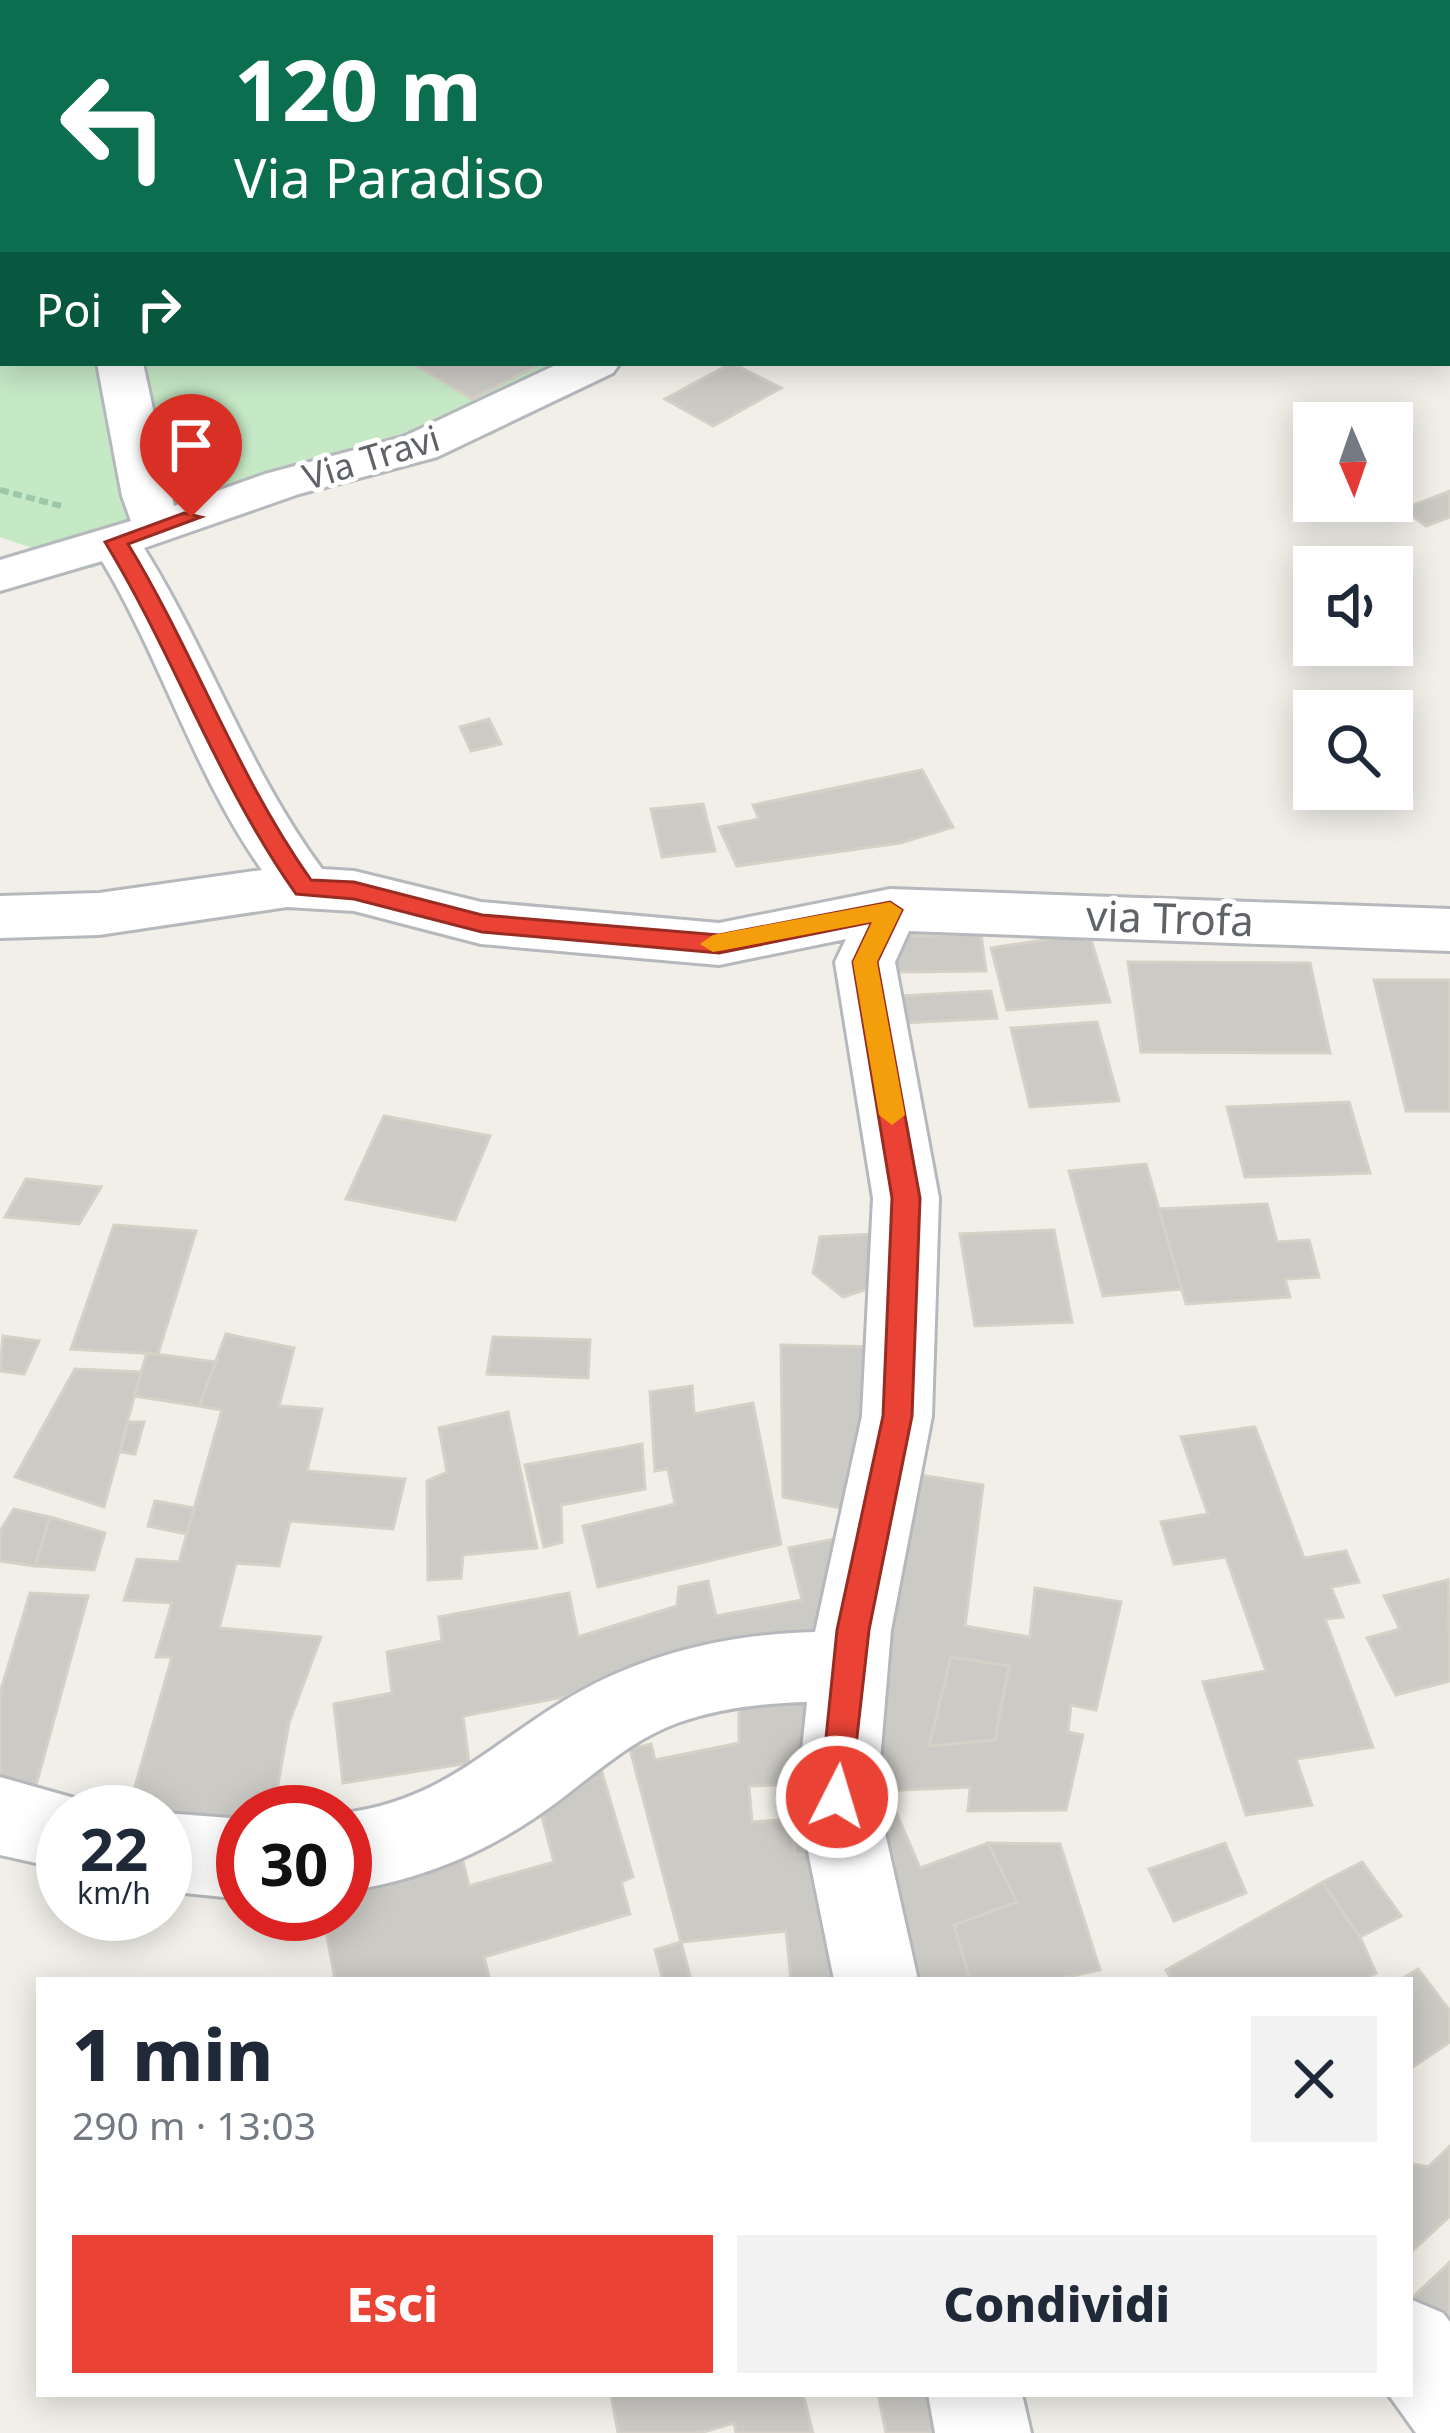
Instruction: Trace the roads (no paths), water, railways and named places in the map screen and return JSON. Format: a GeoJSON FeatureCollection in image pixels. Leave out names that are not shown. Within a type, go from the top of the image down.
{"type":"FeatureCollection","features":[{"type":"Feature","properties":{"kind":"street"},"geometry":{"type":"LineString","coordinates":[[121,366],[146,496],[137,535],[162,618],[258,823],[304,888]]}},
{"type":"Feature","properties":{"kind":"street","name":"Via Travi"},"geometry":{"type":"LineString","coordinates":[[0,576],[282,484],[420,447],[591,366]]}},
{"type":"Feature","properties":{"kind":"street","name":"via Trofa"},"geometry":{"type":"LineString","coordinates":[[0,917],[99,914],[304,888],[354,891],[482,923],[719,944],[890,910],[1450,930]]}},
{"type":"Feature","properties":{"kind":"street"},"geometry":{"type":"LineString","coordinates":[[875,1977],[837,1797],[850,1666],[898,1416],[906,1198],[865,962],[890,910]]}},
{"type":"Feature","properties":{"kind":"street"},"geometry":{"type":"LineString","coordinates":[[372,1848],[403,1844],[504,1793],[590,1729],[665,1690],[762,1669],[850,1666]]}},
{"type":"Feature","properties":{"kind":"street"},"geometry":{"type":"LineString","coordinates":[[0,1816],[36,1824]]}},
{"type":"Feature","properties":{"kind":"street"},"geometry":{"type":"LineString","coordinates":[[1413,2350],[1450,2400]]}},
{"type":"Feature","properties":{"kind":"street"},"geometry":{"type":"LineString","coordinates":[[976,2397],[983,2433]]}}]}
